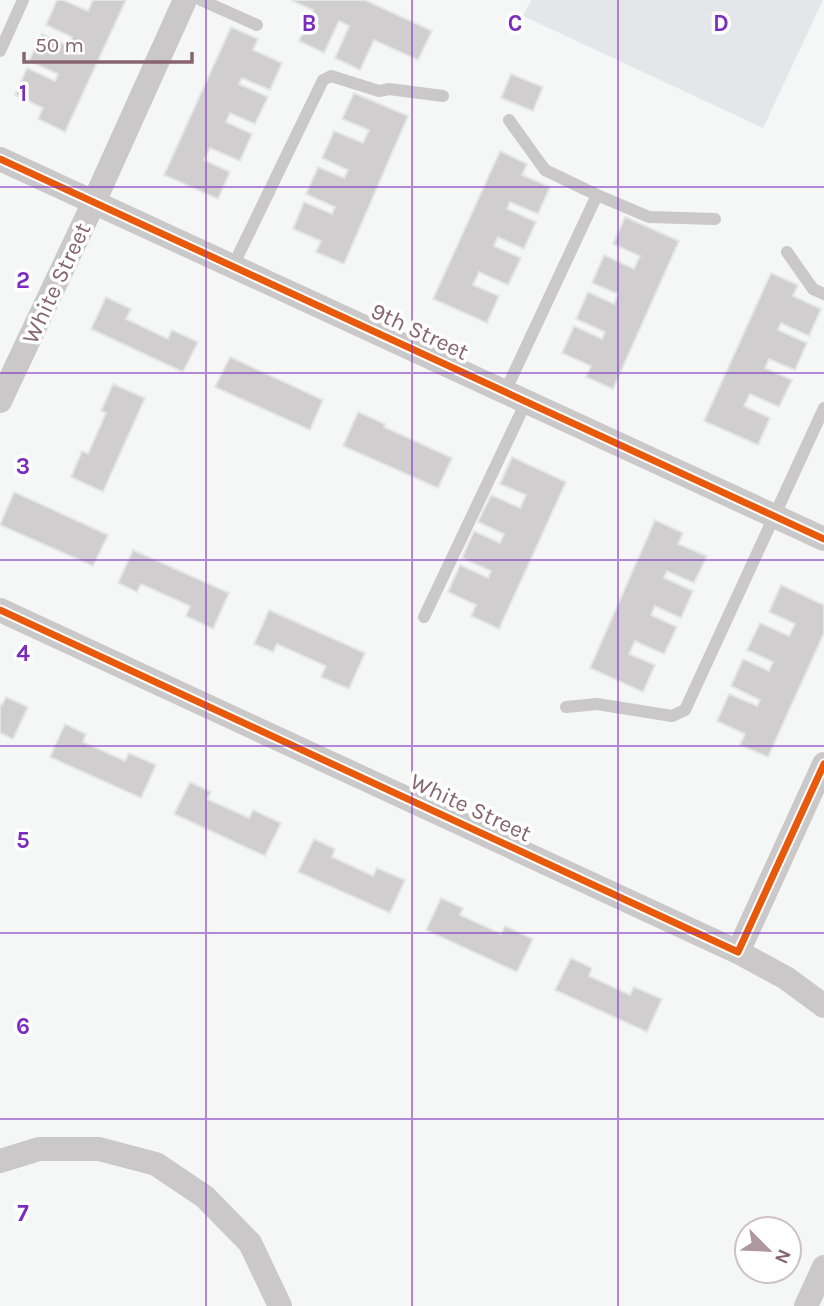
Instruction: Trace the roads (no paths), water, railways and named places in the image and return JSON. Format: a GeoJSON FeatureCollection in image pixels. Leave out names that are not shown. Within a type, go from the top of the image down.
{"type":"FeatureCollection","features":[{"type":"Feature","properties":{"kind":"street","name":"White Street"},"geometry":{"type":"LineString","coordinates":[[0,401],[185,0]]}},
{"type":"Feature","properties":{"kind":"street","name":"9th Street"},"geometry":{"type":"LineString","coordinates":[[0,159],[824,539]]}},
{"type":"Feature","properties":{"kind":"street","name":"White Street"},"geometry":{"type":"LineString","coordinates":[[0,610],[738,952],[786,978],[824,1006]]}},
{"type":"Feature","properties":{"kind":"street"},"geometry":{"type":"LineString","coordinates":[[738,952],[824,764]]}},
{"type":"Feature","properties":{"kind":"street"},"geometry":{"type":"LineString","coordinates":[[0,1161],[38,1149],[99,1149],[156,1164],[205,1197],[250,1243],[280,1306]]}},
{"type":"Feature","properties":{"kind":"street"},"geometry":{"type":"LineString","coordinates":[[806,1306],[824,1267]]}},
{"type":"Feature","properties":{"kind":"lane"},"geometry":{"type":"LineString","coordinates":[[0,51],[23,0]]}},
{"type":"Feature","properties":{"kind":"lane"},"geometry":{"type":"LineString","coordinates":[[201,0],[257,25]]}},
{"type":"Feature","properties":{"kind":"lane"},"geometry":{"type":"LineString","coordinates":[[233,266],[323,79],[331,76],[379,91],[389,89],[443,96]]}},
{"type":"Feature","properties":{"kind":"lane"},"geometry":{"type":"LineString","coordinates":[[509,120],[545,170],[597,195],[649,217],[715,219]]}},
{"type":"Feature","properties":{"kind":"lane"},"geometry":{"type":"LineString","coordinates":[[424,617],[597,195]]}},
{"type":"Feature","properties":{"kind":"lane"},"geometry":{"type":"LineString","coordinates":[[787,252],[813,289],[824,294]]}},
{"type":"Feature","properties":{"kind":"lane"},"geometry":{"type":"LineString","coordinates":[[566,707],[597,704],[672,716],[685,710],[824,408]]}}]}
